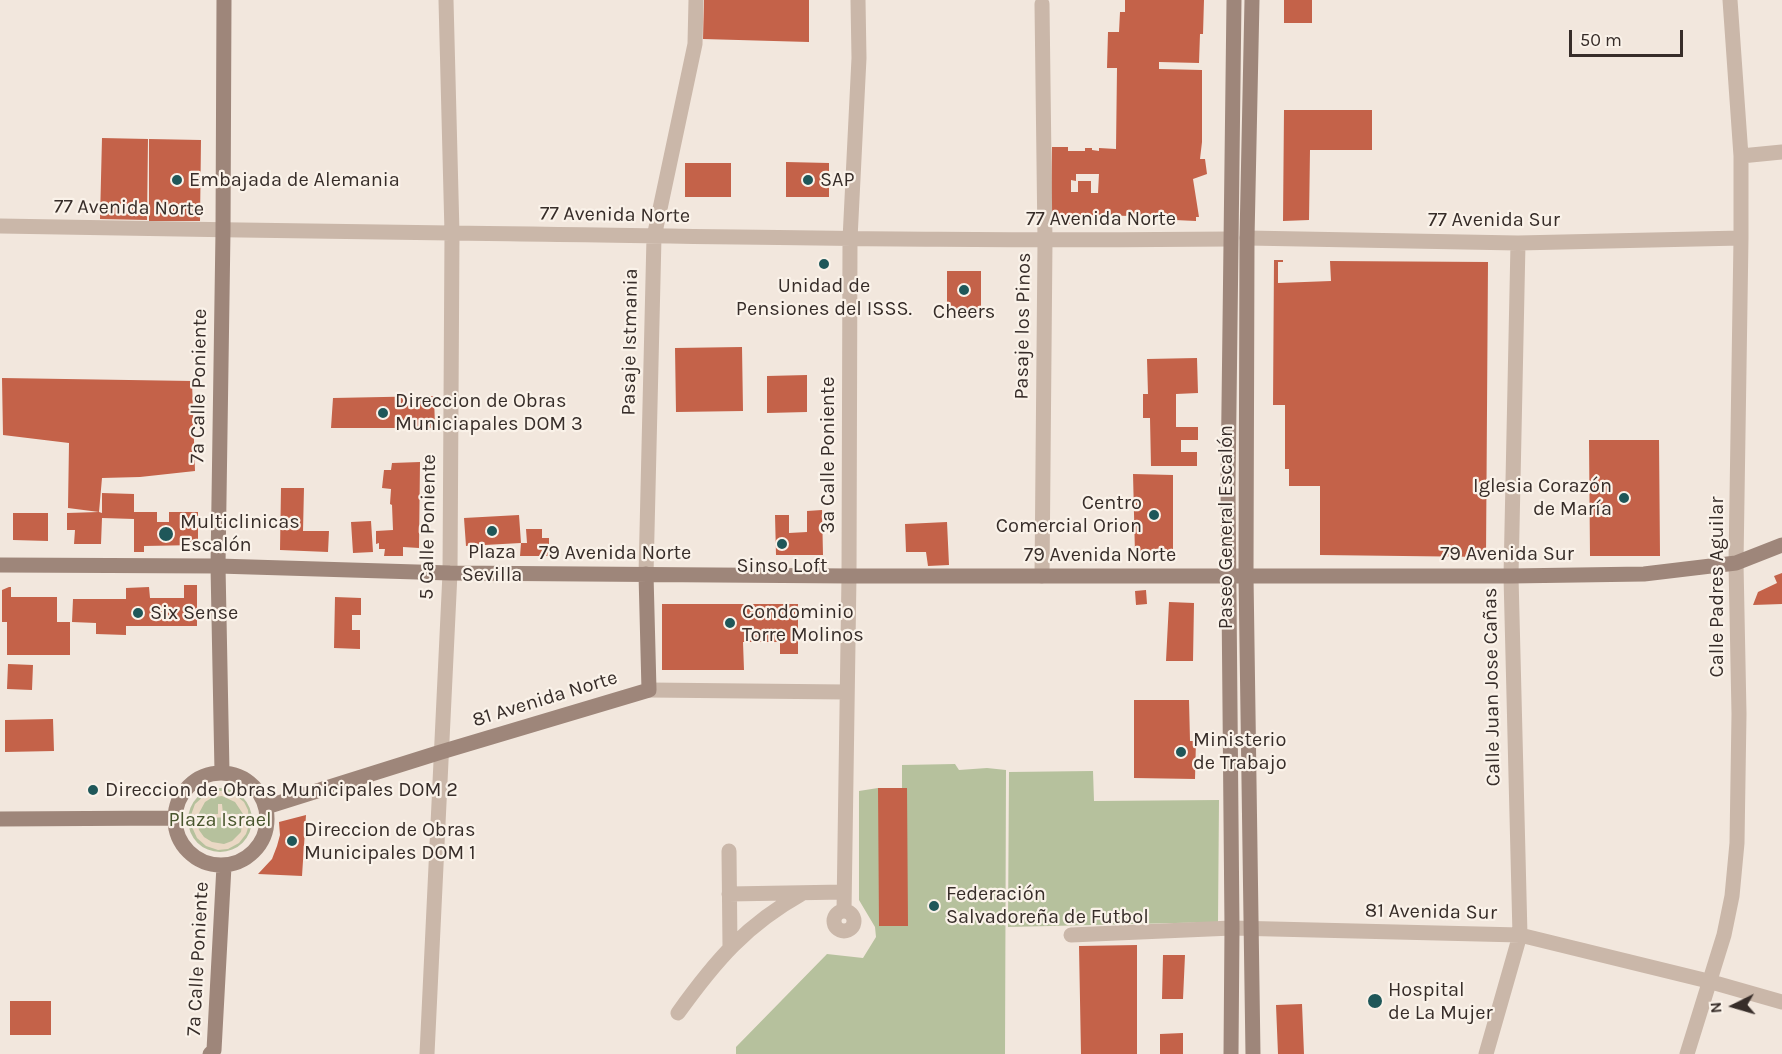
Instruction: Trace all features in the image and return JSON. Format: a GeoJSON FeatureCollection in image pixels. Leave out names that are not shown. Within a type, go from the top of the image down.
{"type":"FeatureCollection","features":[{"type":"Feature","properties":{"kind":"main road","name":"7a Calle Poniente"},"geometry":{"type":"LineString","coordinates":[[222,772],[218,566],[224,0]]}},
{"type":"Feature","properties":{"kind":"main road","name":"Paseo General Escalón"},"geometry":{"type":"LineString","coordinates":[[1231,1054],[1229,576],[1230,239],[1234,0]]}},
{"type":"Feature","properties":{"kind":"main road","name":"Paseo General Escalón"},"geometry":{"type":"LineString","coordinates":[[1252,0],[1247,238],[1246,576],[1253,929],[1253,1054]]}},
{"type":"Feature","properties":{"kind":"main road","name":"79 Avenida Sur"},"geometry":{"type":"LineString","coordinates":[[1229,576],[1644,574],[1736,563],[1782,545]]}},
{"type":"Feature","properties":{"kind":"main road","name":"79 Avenida Norte"},"geometry":{"type":"LineString","coordinates":[[0,565],[218,566],[450,573],[1229,576]]}},
{"type":"Feature","properties":{"kind":"main road","name":"Pasaje Istmania"},"geometry":{"type":"LineString","coordinates":[[646,574],[649,690]]}},
{"type":"Feature","properties":{"kind":"main road","name":"81 Avenida Norte"},"geometry":{"type":"LineString","coordinates":[[266,807],[649,690]]}},
{"type":"Feature","properties":{"kind":"main road"},"geometry":{"type":"LineString","coordinates":[[222,772],[237,775],[250,782],[260,793],[266,807],[266,827],[259,846],[250,856],[237,863],[224,866],[199,861],[181,843],[176,831],[174,818],[178,801],[189,785],[210,773],[222,772]]}},
{"type":"Feature","properties":{"kind":"main road"},"geometry":{"type":"LineString","coordinates":[[0,819],[174,818]]}},
{"type":"Feature","properties":{"kind":"main road","name":"7a Calle Poniente"},"geometry":{"type":"LineString","coordinates":[[213,1053],[224,866]]}},
{"type":"Feature","properties":{"kind":"street","name":"5 Calle Poniente"},"geometry":{"type":"LineString","coordinates":[[427,1054],[450,573],[452,233],[446,0]]}},
{"type":"Feature","properties":{"kind":"street","name":"Pasaje Istmania"},"geometry":{"type":"LineString","coordinates":[[646,574],[654,237],[695,44],[696,0]]}},
{"type":"Feature","properties":{"kind":"street","name":"3a Calle Poniente"},"geometry":{"type":"LineString","coordinates":[[844,911],[849,576],[850,239],[859,58],[858,0]]}},
{"type":"Feature","properties":{"kind":"street","name":"Calle Padres Aguilar"},"geometry":{"type":"LineString","coordinates":[[1687,1054],[1726,925],[1732,896],[1737,843],[1739,714],[1736,563],[1741,156],[1730,0]]}},
{"type":"Feature","properties":{"kind":"street","name":"Pasaje los Pinos"},"geometry":{"type":"LineString","coordinates":[[1041,4],[1045,241],[1042,576]]}},
{"type":"Feature","properties":{"kind":"street"},"geometry":{"type":"LineString","coordinates":[[1741,156],[1782,152]]}},
{"type":"Feature","properties":{"kind":"street","name":"77 Avenida Norte"},"geometry":{"type":"LineString","coordinates":[[0,226],[654,237],[1045,241],[1230,239]]}},
{"type":"Feature","properties":{"kind":"street","name":"77 Avenida Sur"},"geometry":{"type":"LineString","coordinates":[[1247,238],[1518,243],[1741,238]]}},
{"type":"Feature","properties":{"kind":"street","name":"Calle Juan Jose Cañas"},"geometry":{"type":"LineString","coordinates":[[1486,1054],[1520,935],[1511,576],[1518,243]]}},
{"type":"Feature","properties":{"kind":"street","name":"81 Avenida Norte"},"geometry":{"type":"LineString","coordinates":[[649,690],[846,692]]}},
{"type":"Feature","properties":{"kind":"street"},"geometry":{"type":"LineString","coordinates":[[729,851],[730,947]]}},
{"type":"Feature","properties":{"kind":"street"},"geometry":{"type":"LineString","coordinates":[[729,894],[844,892]]}},
{"type":"Feature","properties":{"kind":"street"},"geometry":{"type":"LineString","coordinates":[[678,1013],[702,979],[730,947],[762,919],[804,893]]}},
{"type":"Feature","properties":{"kind":"street","name":"81 Avenida Sur"},"geometry":{"type":"LineString","coordinates":[[1071,935],[1232,928],[1520,935],[1708,981],[1782,1002]]}},
{"type":"Feature","properties":{"kind":"green space","name":"Federación Salvadoreña de Futbol"},"geometry":{"type":"Polygon","coordinates":[[[955,764],[959,770],[987,768],[1006,770],[1005,1054],[736,1054],[736,1047],[827,954],[863,958],[876,937],[875,927],[859,900],[859,791],[878,788],[902,789],[902,765],[955,764]]]}},
{"type":"Feature","properties":{"kind":"green space"},"geometry":{"type":"Polygon","coordinates":[[[1093,771],[1094,801],[1219,800],[1218,922],[1008,927],[1009,772],[1093,771]]]}},
{"type":"Feature","properties":{"kind":"green space","name":"Plaza Israel"},"geometry":{"type":"Polygon","coordinates":[[[214,788],[226,788],[243,797],[250,808],[252,820],[250,832],[243,843],[226,852],[214,852],[202,847],[193,838],[188,826],[188,814],[193,802],[202,793],[214,788]]]}},
{"type":"Feature","properties":{"kind":"shaded area"},"geometry":{"type":"Polygon","coordinates":[[[213,791],[224,791],[234,794],[244,802],[248,810],[249,825],[239,843],[228,849],[218,850],[206,846],[197,838],[192,827],[191,815],[195,804],[213,791]],[[222,796],[213,797],[205,802],[198,815],[218,814],[218,804],[222,804],[223,814],[243,814],[235,802],[222,796]],[[243,817],[197,818],[197,821],[204,837],[212,842],[224,844],[232,841],[241,832],[243,817]]]}},
{"type":"Feature","properties":{"kind":"building"},"geometry":{"type":"Polygon","coordinates":[[[704,0],[809,0],[809,42],[703,39],[704,0]]]}},
{"type":"Feature","properties":{"kind":"building"},"geometry":{"type":"Polygon","coordinates":[[[1125,0],[1204,0],[1199,63],[1159,62],[1159,69],[1202,70],[1200,159],[1205,159],[1207,174],[1193,179],[1199,217],[1196,217],[1196,221],[1175,220],[1175,216],[1144,216],[1144,225],[1134,225],[1134,216],[1076,215],[1076,224],[1066,224],[1067,215],[1048,215],[1051,201],[1052,147],[1068,147],[1068,151],[1085,151],[1085,148],[1099,151],[1099,148],[1116,149],[1117,68],[1107,68],[1108,32],[1119,32],[1120,12],[1125,12],[1125,0]],[[1076,174],[1076,181],[1071,180],[1071,192],[1078,192],[1078,181],[1091,181],[1091,193],[1098,193],[1099,174],[1076,174]]]}},
{"type":"Feature","properties":{"kind":"building"},"geometry":{"type":"Polygon","coordinates":[[[1284,0],[1312,0],[1312,23],[1284,23],[1284,0]]]}},
{"type":"Feature","properties":{"kind":"building"},"geometry":{"type":"Polygon","coordinates":[[[1284,110],[1372,110],[1372,150],[1310,150],[1309,220],[1283,221],[1284,110]]]}},
{"type":"Feature","properties":{"kind":"building"},"geometry":{"type":"Polygon","coordinates":[[[102,138],[148,139],[147,220],[100,219],[102,138]]]}},
{"type":"Feature","properties":{"kind":"building"},"geometry":{"type":"Polygon","coordinates":[[[149,139],[201,140],[200,221],[149,221],[149,139]]]}},
{"type":"Feature","properties":{"kind":"building","name":"SAP"},"geometry":{"type":"Polygon","coordinates":[[[786,162],[829,163],[829,197],[786,197],[786,162]]]}},
{"type":"Feature","properties":{"kind":"building"},"geometry":{"type":"Polygon","coordinates":[[[685,163],[731,163],[731,197],[685,197],[685,163]]]}},
{"type":"Feature","properties":{"kind":"building"},"geometry":{"type":"Polygon","coordinates":[[[1274,260],[1283,260],[1283,262],[1278,262],[1278,283],[1331,281],[1330,261],[1488,262],[1486,557],[1320,555],[1320,486],[1289,486],[1289,469],[1285,469],[1285,405],[1273,405],[1274,260]]]}},
{"type":"Feature","properties":{"kind":"building","name":"Cheers"},"geometry":{"type":"Polygon","coordinates":[[[947,271],[981,271],[981,309],[947,309],[947,271]]]}},
{"type":"Feature","properties":{"kind":"building"},"geometry":{"type":"Polygon","coordinates":[[[742,347],[743,411],[676,412],[675,348],[742,347]]]}},
{"type":"Feature","properties":{"kind":"building"},"geometry":{"type":"Polygon","coordinates":[[[1197,358],[1198,393],[1176,394],[1176,427],[1198,427],[1198,440],[1181,440],[1181,452],[1197,452],[1197,466],[1151,466],[1150,418],[1143,418],[1143,394],[1148,394],[1147,359],[1197,358]]]}},
{"type":"Feature","properties":{"kind":"building"},"geometry":{"type":"Polygon","coordinates":[[[807,375],[807,412],[767,413],[767,376],[807,375]]]}},
{"type":"Feature","properties":{"kind":"building"},"geometry":{"type":"Polygon","coordinates":[[[2,378],[192,381],[195,471],[140,477],[102,478],[99,512],[68,508],[69,443],[3,435],[2,378]]]}},
{"type":"Feature","properties":{"kind":"building","name":"Direccion de Obras Municiapales DOM 3"},"geometry":{"type":"Polygon","coordinates":[[[434,396],[435,428],[331,428],[333,398],[434,396]]]}},
{"type":"Feature","properties":{"kind":"building","name":"Iglesia Corazón de María"},"geometry":{"type":"Polygon","coordinates":[[[1589,440],[1659,440],[1660,556],[1590,556],[1589,440]]]}},
{"type":"Feature","properties":{"kind":"building"},"geometry":{"type":"Polygon","coordinates":[[[420,462],[419,548],[403,547],[403,556],[384,556],[385,549],[379,549],[379,543],[376,544],[376,531],[393,530],[391,489],[382,488],[384,470],[391,470],[392,463],[420,462]]]}},
{"type":"Feature","properties":{"kind":"building","name":"Centro Comercial Orion"},"geometry":{"type":"Polygon","coordinates":[[[1133,474],[1173,475],[1173,555],[1135,554],[1133,474]]]}},
{"type":"Feature","properties":{"kind":"building"},"geometry":{"type":"Polygon","coordinates":[[[281,488],[304,488],[303,531],[329,531],[328,552],[280,550],[281,488]]]}},
{"type":"Feature","properties":{"kind":"building"},"geometry":{"type":"Polygon","coordinates":[[[102,493],[134,494],[134,512],[157,512],[157,522],[169,522],[169,512],[198,512],[198,545],[144,546],[144,552],[134,552],[134,519],[102,518],[101,544],[74,544],[75,530],[67,530],[67,513],[102,513],[102,493]]]}},
{"type":"Feature","properties":{"kind":"building"},"geometry":{"type":"Polygon","coordinates":[[[822,510],[823,555],[776,555],[775,515],[789,515],[789,533],[807,532],[807,511],[822,510]]]}},
{"type":"Feature","properties":{"kind":"building"},"geometry":{"type":"Polygon","coordinates":[[[13,513],[48,513],[48,541],[13,540],[13,513]]]}},
{"type":"Feature","properties":{"kind":"building","name":"Plaza Sevilla"},"geometry":{"type":"Polygon","coordinates":[[[519,515],[521,543],[466,546],[464,518],[519,515]]]}},
{"type":"Feature","properties":{"kind":"building"},"geometry":{"type":"Polygon","coordinates":[[[371,521],[373,552],[353,553],[351,522],[371,521]]]}},
{"type":"Feature","properties":{"kind":"building"},"geometry":{"type":"Polygon","coordinates":[[[947,522],[949,565],[928,566],[926,552],[906,552],[905,524],[947,522]]]}},
{"type":"Feature","properties":{"kind":"building"},"geometry":{"type":"Polygon","coordinates":[[[526,529],[542,529],[542,538],[549,538],[549,556],[520,556],[521,543],[527,543],[526,529]]]}},
{"type":"Feature","properties":{"kind":"building"},"geometry":{"type":"Polygon","coordinates":[[[1782,573],[1782,604],[1753,605],[1758,592],[1777,583],[1774,576],[1782,573]]]}},
{"type":"Feature","properties":{"kind":"building"},"geometry":{"type":"Polygon","coordinates":[[[184,585],[197,585],[197,626],[126,626],[126,635],[96,634],[96,623],[72,622],[73,599],[126,599],[126,588],[149,587],[150,598],[184,598],[184,585]]]}},
{"type":"Feature","properties":{"kind":"building"},"geometry":{"type":"Polygon","coordinates":[[[11,587],[11,597],[57,597],[57,622],[70,622],[70,655],[7,655],[7,622],[2,622],[2,590],[11,587]]]}},
{"type":"Feature","properties":{"kind":"building"},"geometry":{"type":"Polygon","coordinates":[[[1146,590],[1147,604],[1136,605],[1135,591],[1146,590]]]}},
{"type":"Feature","properties":{"kind":"building"},"geometry":{"type":"Polygon","coordinates":[[[335,597],[361,598],[361,615],[352,615],[352,630],[360,630],[360,649],[334,648],[335,597]]]}},
{"type":"Feature","properties":{"kind":"building"},"geometry":{"type":"Polygon","coordinates":[[[1169,602],[1194,603],[1193,661],[1166,661],[1169,602]]]}},
{"type":"Feature","properties":{"kind":"building","name":"Condominio Torre Molinos"},"geometry":{"type":"Polygon","coordinates":[[[662,604],[798,604],[798,654],[780,654],[780,642],[743,642],[744,670],[662,670],[662,604]]]}},
{"type":"Feature","properties":{"kind":"building"},"geometry":{"type":"Polygon","coordinates":[[[8,664],[33,665],[32,690],[7,689],[8,664]]]}},
{"type":"Feature","properties":{"kind":"building"},"geometry":{"type":"Polygon","coordinates":[[[1134,700],[1189,700],[1190,741],[1196,741],[1195,779],[1134,778],[1134,700]]]}},
{"type":"Feature","properties":{"kind":"building"},"geometry":{"type":"Polygon","coordinates":[[[53,719],[54,751],[5,752],[5,720],[53,719]]]}},
{"type":"Feature","properties":{"kind":"building"},"geometry":{"type":"Polygon","coordinates":[[[878,788],[907,788],[908,926],[879,926],[878,788]]]}},
{"type":"Feature","properties":{"kind":"building","name":"Direccion de Obras Municipales DOM 1"},"geometry":{"type":"Polygon","coordinates":[[[306,815],[302,876],[258,874],[272,859],[280,835],[279,822],[306,815]]]}},
{"type":"Feature","properties":{"kind":"building"},"geometry":{"type":"Polygon","coordinates":[[[1137,945],[1137,1054],[1081,1054],[1079,946],[1137,945]]]}},
{"type":"Feature","properties":{"kind":"building"},"geometry":{"type":"Polygon","coordinates":[[[1163,955],[1185,955],[1183,999],[1162,999],[1163,955]]]}},
{"type":"Feature","properties":{"kind":"building"},"geometry":{"type":"Polygon","coordinates":[[[10,1001],[51,1001],[51,1035],[10,1035],[10,1001]]]}},
{"type":"Feature","properties":{"kind":"building"},"geometry":{"type":"Polygon","coordinates":[[[1302,1004],[1304,1054],[1278,1054],[1276,1005],[1302,1004]]]}},
{"type":"Feature","properties":{"kind":"building"},"geometry":{"type":"Polygon","coordinates":[[[1183,1033],[1183,1054],[1160,1054],[1160,1034],[1183,1033]]]}},
{"type":"Feature","properties":{"kind":"place","name":"Embajada de Alemania"},"geometry":{"type":"Point","coordinates":[177,180]}},
{"type":"Feature","properties":{"kind":"place","name":"SAP"},"geometry":{"type":"Point","coordinates":[808,180]}},
{"type":"Feature","properties":{"kind":"place","name":"Unidad de Pensiones del ISSS."},"geometry":{"type":"Point","coordinates":[824,264]}},
{"type":"Feature","properties":{"kind":"place","name":"Cheers"},"geometry":{"type":"Point","coordinates":[964,290]}},
{"type":"Feature","properties":{"kind":"place","name":"Direccion de Obras Municiapales DOM 3"},"geometry":{"type":"Point","coordinates":[383,413]}},
{"type":"Feature","properties":{"kind":"place","name":"Iglesia Corazón de María"},"geometry":{"type":"Point","coordinates":[1624,498]}},
{"type":"Feature","properties":{"kind":"place","name":"Centro Comercial Orion"},"geometry":{"type":"Point","coordinates":[1154,515]}},
{"type":"Feature","properties":{"kind":"place","name":"Plaza Sevilla"},"geometry":{"type":"Point","coordinates":[492,531]}},
{"type":"Feature","properties":{"kind":"place","name":"Multiclinicas Escalón"},"geometry":{"type":"Point","coordinates":[166,534]}},
{"type":"Feature","properties":{"kind":"place","name":"Sinso Loft"},"geometry":{"type":"Point","coordinates":[782,544]}},
{"type":"Feature","properties":{"kind":"place","name":"Six Sense"},"geometry":{"type":"Point","coordinates":[138,613]}},
{"type":"Feature","properties":{"kind":"place","name":"Condominio Torre Molinos"},"geometry":{"type":"Point","coordinates":[730,623]}},
{"type":"Feature","properties":{"kind":"place","name":"Ministerio de Trabajo"},"geometry":{"type":"Point","coordinates":[1181,752]}},
{"type":"Feature","properties":{"kind":"place","name":"Direccion de Obras Municipales DOM 2"},"geometry":{"type":"Point","coordinates":[93,790]}},
{"type":"Feature","properties":{"kind":"place","name":"Direccion de Obras Municipales DOM 1"},"geometry":{"type":"Point","coordinates":[292,841]}},
{"type":"Feature","properties":{"kind":"place","name":"Federación Salvadoreña de Futbol"},"geometry":{"type":"Point","coordinates":[934,906]}},
{"type":"Feature","properties":{"kind":"place","name":"Hospital de La Mujer"},"geometry":{"type":"Point","coordinates":[1375,1001]}}]}
